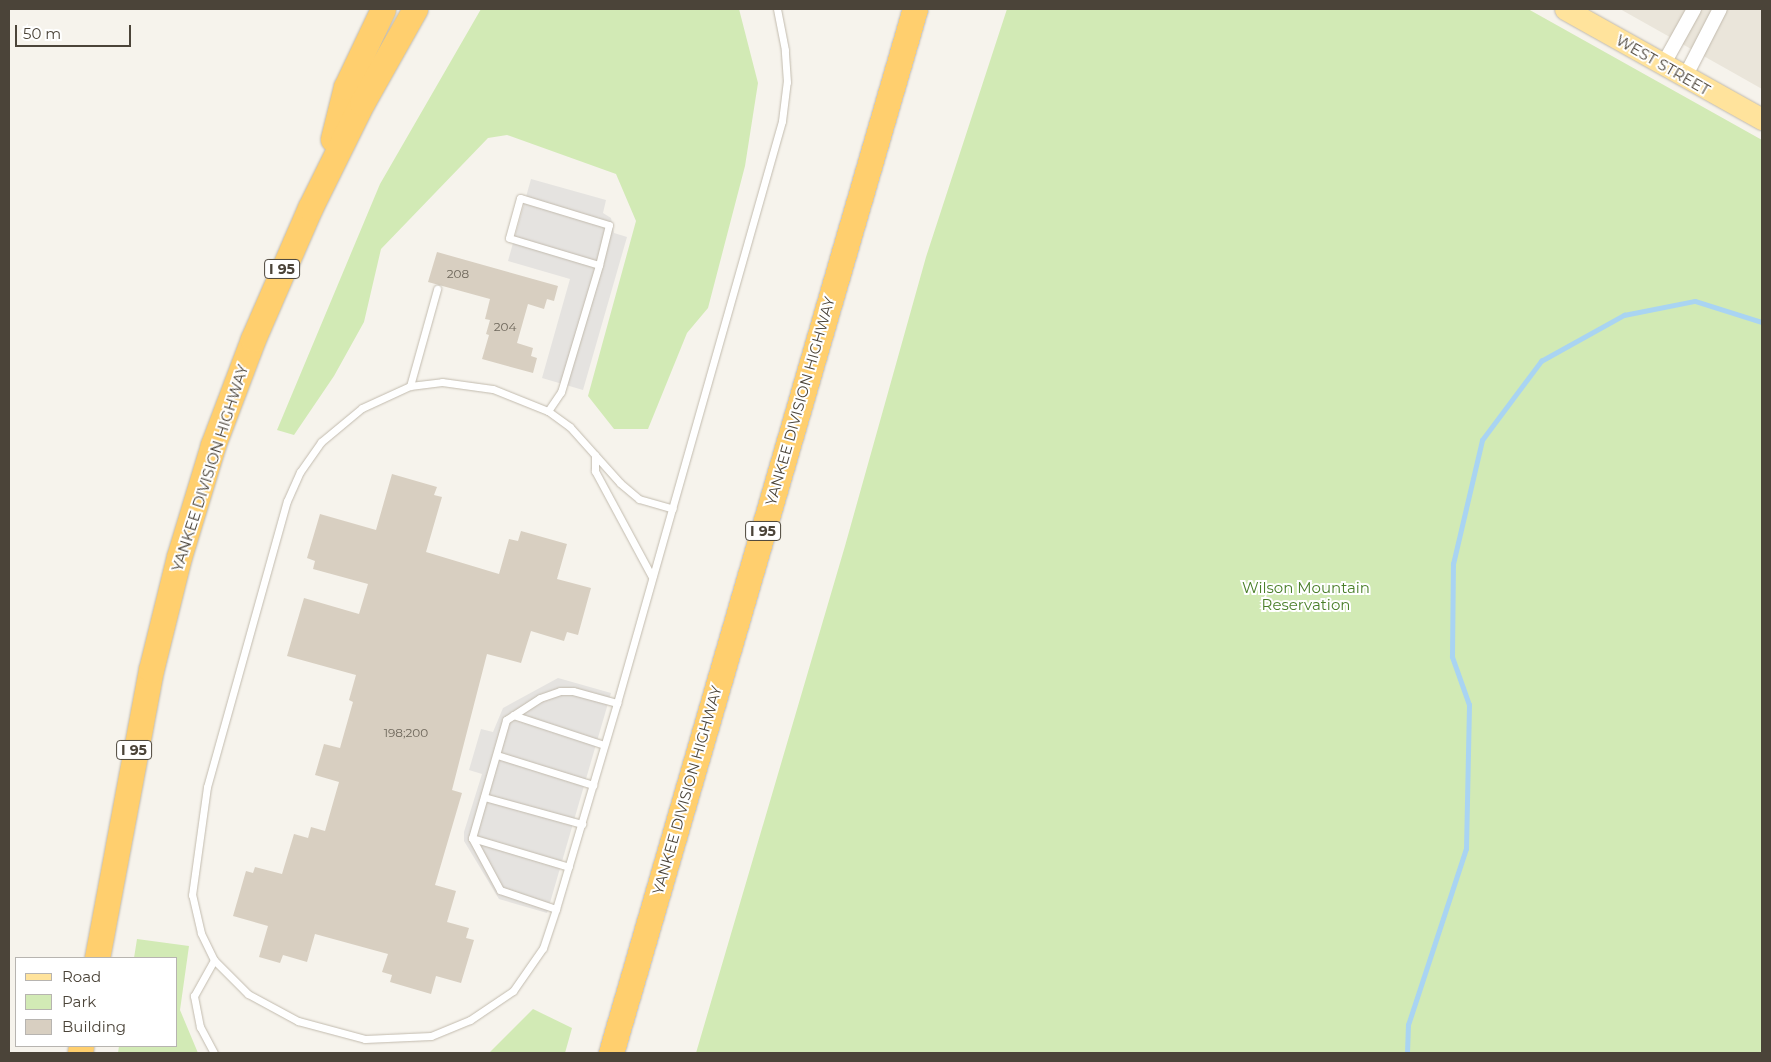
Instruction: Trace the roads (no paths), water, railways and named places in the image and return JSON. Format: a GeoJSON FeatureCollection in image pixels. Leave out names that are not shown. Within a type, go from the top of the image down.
{"type":"FeatureCollection","features":[{"type":"Feature","properties":{"kind":"highway"},"geometry":{"type":"LineString","coordinates":[[323,180],[346,87],[383,9]]}},
{"type":"Feature","properties":{"kind":"highway","name":"YANKEE DIVISION HIGHWAY"},"geometry":{"type":"LineString","coordinates":[[97,957],[139,725],[187,530],[223,418],[253,339],[323,180],[415,9]]}},
{"type":"Feature","properties":{"kind":"highway","name":"YANKEE DIVISION HIGHWAY"},"geometry":{"type":"LineString","coordinates":[[611,1053],[915,9]]}},
{"type":"Feature","properties":{"kind":"main road","name":"WEST STREET"},"geometry":{"type":"LineString","coordinates":[[1565,9],[1762,119]]}},
{"type":"Feature","properties":{"kind":"street"},"geometry":{"type":"LineString","coordinates":[[1663,65],[1694,9]]}},
{"type":"Feature","properties":{"kind":"street"},"geometry":{"type":"LineString","coordinates":[[1685,77],[1720,9]]}},
{"type":"Feature","properties":{"kind":"lane"},"geometry":{"type":"LineString","coordinates":[[673,509],[639,499],[570,427],[548,411],[526,400],[477,386],[442,382],[410,386],[381,397],[342,422],[309,458],[287,501],[206,787],[192,895],[201,933],[214,960],[248,994],[298,1020],[365,1039],[431,1036],[470,1020],[514,991],[542,948],[582,824],[673,509],[782,121],[786,66],[777,9]]}},
{"type":"Feature","properties":{"kind":"lane"},"geometry":{"type":"LineString","coordinates":[[548,411],[561,392],[598,265],[609,224],[520,198],[509,238],[598,265]]}},
{"type":"Feature","properties":{"kind":"lane"},"geometry":{"type":"LineString","coordinates":[[410,386],[437,289]]}},
{"type":"Feature","properties":{"kind":"lane"},"geometry":{"type":"LineString","coordinates":[[595,455],[595,471],[652,577]]}},
{"type":"Feature","properties":{"kind":"lane"},"geometry":{"type":"LineString","coordinates":[[556,909],[500,890],[472,838],[506,720],[560,690],[573,690],[617,703]]}},
{"type":"Feature","properties":{"kind":"lane"},"geometry":{"type":"LineString","coordinates":[[513,715],[604,746]]}},
{"type":"Feature","properties":{"kind":"lane"},"geometry":{"type":"LineString","coordinates":[[496,755],[593,785]]}},
{"type":"Feature","properties":{"kind":"lane"},"geometry":{"type":"LineString","coordinates":[[484,797],[582,824]]}},
{"type":"Feature","properties":{"kind":"lane"},"geometry":{"type":"LineString","coordinates":[[472,838],[569,867]]}},
{"type":"Feature","properties":{"kind":"lane"},"geometry":{"type":"LineString","coordinates":[[214,960],[194,996],[200,1026],[214,1053]]}},
{"type":"Feature","properties":{"kind":"waterway"},"geometry":{"type":"LineString","coordinates":[[1407,1053],[1408,1025],[1466,849],[1469,705],[1452,657],[1453,564],[1482,440],[1541,361],[1624,315],[1695,301],[1762,322]]}},
{"type":"Feature","properties":{"kind":"park label","name":"Wilson Mountain Reservation"},"geometry":{"type":"Point","coordinates":[1306,596]}}]}
